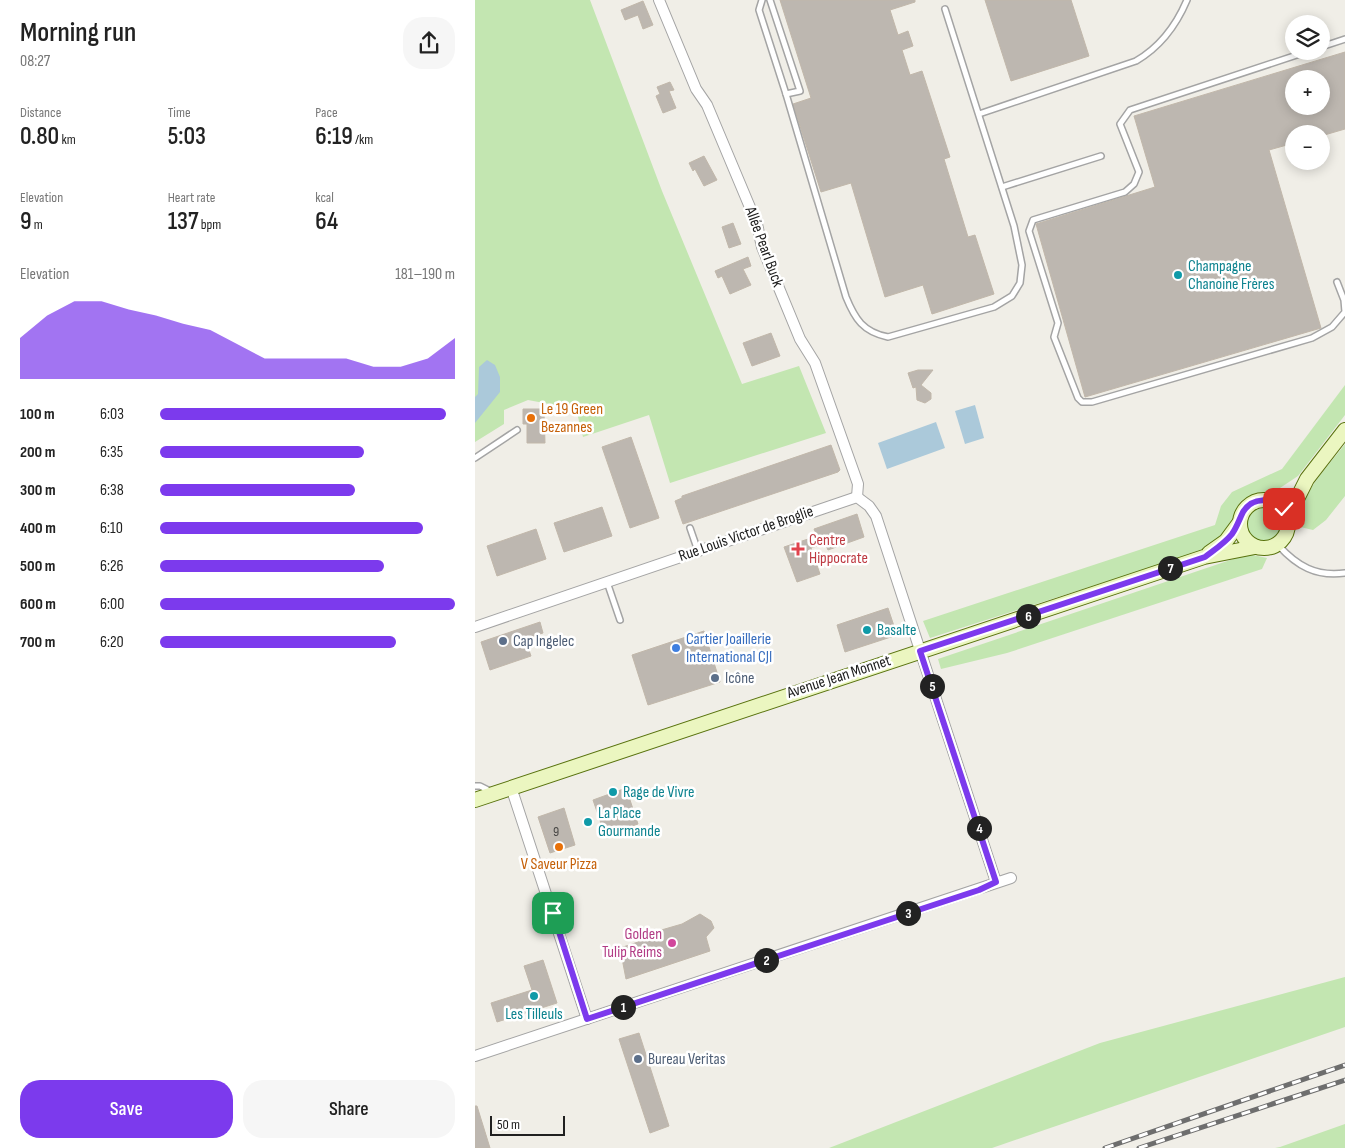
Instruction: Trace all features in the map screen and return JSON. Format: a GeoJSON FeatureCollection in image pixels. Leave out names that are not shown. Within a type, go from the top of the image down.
{"type":"FeatureCollection","features":[{"type":"Feature","properties":{"kind":"street","name":"Allée Pearl Buck"},"geometry":{"type":"LineString","coordinates":[[659,0],[695,89],[711,114],[800,338],[815,363],[859,484],[857,497]]}},
{"type":"Feature","properties":{"kind":"street"},"geometry":{"type":"LineString","coordinates":[[1307,479],[1270,500],[1253,502],[1242,514],[1240,522],[1243,537],[1255,547],[1271,548],[1278,545],[1287,533],[1288,517],[1307,479],[1345,430]]}},
{"type":"Feature","properties":{"kind":"street","name":"Rue Louis Victor de Broglie"},"geometry":{"type":"LineString","coordinates":[[475,626],[857,497]]}},
{"type":"Feature","properties":{"kind":"street"},"geometry":{"type":"LineString","coordinates":[[857,497],[869,506],[876,516],[996,882]]}},
{"type":"Feature","properties":{"kind":"street"},"geometry":{"type":"LineString","coordinates":[[1270,500],[1277,504],[1288,517]]}},
{"type":"Feature","properties":{"kind":"street","name":"Avenue Jean Monnet"},"geometry":{"type":"LineString","coordinates":[[1205,557],[1226,541],[1240,522]]}},
{"type":"Feature","properties":{"kind":"street","name":"Avenue Jean Monnet"},"geometry":{"type":"LineString","coordinates":[[475,800],[1205,557],[1255,547]]}},
{"type":"Feature","properties":{"kind":"street"},"geometry":{"type":"LineString","coordinates":[[511,787],[587,1019]]}},
{"type":"Feature","properties":{"kind":"street"},"geometry":{"type":"LineString","coordinates":[[475,1056],[1011,878]]}},
{"type":"Feature","properties":{"kind":"lane"},"geometry":{"type":"LineString","coordinates":[[762,0],[759,10],[846,297],[853,314],[873,334],[888,337],[994,307],[1012,296],[1020,283],[1022,265],[1014,226],[945,9]]}},
{"type":"Feature","properties":{"kind":"lane"},"geometry":{"type":"LineString","coordinates":[[770,0],[799,91],[786,94]]}},
{"type":"Feature","properties":{"kind":"lane"},"geometry":{"type":"LineString","coordinates":[[979,114],[1136,61],[1152,52],[1165,38],[1187,0]]}},
{"type":"Feature","properties":{"kind":"lane"},"geometry":{"type":"LineString","coordinates":[[1330,44],[1345,40]]}},
{"type":"Feature","properties":{"kind":"lane"},"geometry":{"type":"LineString","coordinates":[[1285,59],[1130,110],[1120,124],[1139,172],[1134,184],[1125,192],[1033,220],[1029,231],[1058,323],[1053,337],[1077,398],[1082,402],[1092,402],[1312,338],[1343,317],[1345,312],[1344,300],[1337,282]]}},
{"type":"Feature","properties":{"kind":"lane"},"geometry":{"type":"LineString","coordinates":[[1002,187],[1101,156]]}},
{"type":"Feature","properties":{"kind":"lane"},"geometry":{"type":"LineString","coordinates":[[475,458],[517,430]]}},
{"type":"Feature","properties":{"kind":"lane"},"geometry":{"type":"LineString","coordinates":[[690,528],[698,551]]}},
{"type":"Feature","properties":{"kind":"lane"},"geometry":{"type":"LineString","coordinates":[[1278,545],[1294,561],[1308,570],[1327,575],[1345,573]]}},
{"type":"Feature","properties":{"kind":"lane"},"geometry":{"type":"LineString","coordinates":[[607,582],[620,620]]}},
{"type":"Feature","properties":{"kind":"lane"},"geometry":{"type":"LineString","coordinates":[[475,786],[480,786],[495,793]]}},
{"type":"Feature","properties":{"kind":"green space"},"geometry":{"type":"Polygon","coordinates":[[[475,0],[590,0],[662,191],[742,384],[799,366],[826,433],[670,483],[649,415],[583,437],[576,409],[528,400],[504,410],[504,424],[475,442],[475,0]]]}},
{"type":"Feature","properties":{"kind":"green space"},"geometry":{"type":"Polygon","coordinates":[[[1345,385],[1345,415],[1298,476],[1274,492],[1253,494],[1241,501],[1229,528],[1208,549],[930,638],[923,621],[1215,525],[1221,506],[1232,492],[1282,469],[1345,385]]]}},
{"type":"Feature","properties":{"kind":"green space"},"geometry":{"type":"Polygon","coordinates":[[[1345,444],[1345,496],[1326,520],[1313,530],[1296,526],[1298,514],[1308,493],[1345,444]]]}},
{"type":"Feature","properties":{"kind":"green space"},"geometry":{"type":"Polygon","coordinates":[[[1264,507],[1271,508],[1276,512],[1280,517],[1280,531],[1276,536],[1271,540],[1264,541],[1257,540],[1252,536],[1248,531],[1247,524],[1248,517],[1252,512],[1257,508],[1264,507]]]}},
{"type":"Feature","properties":{"kind":"green space"},"geometry":{"type":"Polygon","coordinates":[[[1248,554],[1267,558],[1262,569],[1007,653],[941,669],[938,659],[1248,554]]]}},
{"type":"Feature","properties":{"kind":"green space"},"geometry":{"type":"Polygon","coordinates":[[[1345,977],[1345,1027],[992,1148],[829,1148],[1100,1043],[1345,977]]]}},
{"type":"Feature","properties":{"kind":"green space"},"geometry":{"type":"Polygon","coordinates":[[[1345,1124],[1345,1148],[1275,1148],[1280,1147],[1345,1124]]]}},
{"type":"Feature","properties":{"kind":"water"},"geometry":{"type":"Polygon","coordinates":[[[487,360],[495,365],[500,377],[500,392],[475,423],[475,397],[478,394],[479,367],[487,360]]]}},
{"type":"Feature","properties":{"kind":"water"},"geometry":{"type":"Polygon","coordinates":[[[975,405],[984,438],[965,444],[955,411],[975,405]]]}},
{"type":"Feature","properties":{"kind":"water"},"geometry":{"type":"Polygon","coordinates":[[[936,422],[945,448],[887,469],[878,443],[936,422]]]}},
{"type":"Feature","properties":{"kind":"building"},"geometry":{"type":"Polygon","coordinates":[[[780,0],[915,0],[915,2],[890,10],[898,35],[908,31],[913,46],[902,50],[910,75],[922,71],[950,157],[944,159],[968,237],[975,235],[994,294],[932,314],[923,285],[885,297],[851,183],[821,192],[793,104],[811,98],[780,0]]]}},
{"type":"Feature","properties":{"kind":"building"},"geometry":{"type":"Polygon","coordinates":[[[985,0],[1071,0],[1089,56],[1011,81],[985,0]]]}},
{"type":"Feature","properties":{"kind":"building"},"geometry":{"type":"Polygon","coordinates":[[[643,1],[653,25],[643,29],[638,15],[625,20],[621,10],[643,1]]]}},
{"type":"Feature","properties":{"kind":"building","name":"Champagne Chanoine Frères"},"geometry":{"type":"Polygon","coordinates":[[[1345,52],[1345,129],[1330,133],[1330,125],[1285,125],[1285,146],[1269,150],[1321,328],[1085,397],[1036,224],[1155,187],[1134,116],[1285,70],[1285,115],[1330,115],[1330,70],[1286,70],[1319,60],[1330,60],[1330,57],[1345,52]]]}},
{"type":"Feature","properties":{"kind":"building"},"geometry":{"type":"Polygon","coordinates":[[[670,82],[674,90],[669,91],[676,108],[663,113],[656,96],[660,94],[657,87],[670,82]]]}},
{"type":"Feature","properties":{"kind":"building"},"geometry":{"type":"Polygon","coordinates":[[[704,156],[717,180],[704,186],[695,169],[693,171],[689,163],[704,156]]]}},
{"type":"Feature","properties":{"kind":"building"},"geometry":{"type":"Polygon","coordinates":[[[733,223],[741,244],[729,248],[722,227],[733,223]]]}},
{"type":"Feature","properties":{"kind":"building"},"geometry":{"type":"Polygon","coordinates":[[[748,257],[751,266],[743,269],[751,285],[730,294],[722,276],[718,278],[715,271],[748,257]]]}},
{"type":"Feature","properties":{"kind":"building"},"geometry":{"type":"Polygon","coordinates":[[[771,333],[780,356],[752,366],[743,343],[771,333]]]}},
{"type":"Feature","properties":{"kind":"building"},"geometry":{"type":"Polygon","coordinates":[[[918,370],[933,370],[921,385],[931,393],[931,399],[925,403],[917,400],[916,387],[913,388],[908,373],[918,370]]]}},
{"type":"Feature","properties":{"kind":"building"},"geometry":{"type":"Polygon","coordinates":[[[523,409],[541,409],[541,412],[544,412],[545,443],[527,443],[527,424],[523,424],[523,409]]]}},
{"type":"Feature","properties":{"kind":"building"},"geometry":{"type":"Polygon","coordinates":[[[631,437],[659,518],[630,528],[602,447],[631,437]]]}},
{"type":"Feature","properties":{"kind":"building"},"geometry":{"type":"Polygon","coordinates":[[[831,445],[840,470],[838,472],[683,524],[675,501],[682,498],[682,496],[831,445]]]}},
{"type":"Feature","properties":{"kind":"building"},"geometry":{"type":"Polygon","coordinates":[[[602,507],[612,536],[564,552],[554,523],[602,507]]]}},
{"type":"Feature","properties":{"kind":"building","name":"Centre Hippocrate"},"geometry":{"type":"Polygon","coordinates":[[[857,514],[864,537],[828,550],[825,543],[811,548],[820,574],[797,582],[784,547],[817,536],[814,529],[857,514]]]}},
{"type":"Feature","properties":{"kind":"building"},"geometry":{"type":"Polygon","coordinates":[[[536,529],[546,559],[497,576],[487,546],[536,529]]]}},
{"type":"Feature","properties":{"kind":"building","name":"Basalte"},"geometry":{"type":"Polygon","coordinates":[[[888,608],[897,635],[845,652],[837,625],[888,608]]]}},
{"type":"Feature","properties":{"kind":"building"},"geometry":{"type":"Polygon","coordinates":[[[540,622],[543,633],[525,639],[531,656],[490,670],[481,642],[540,622]]]}},
{"type":"Feature","properties":{"kind":"building"},"geometry":{"type":"Polygon","coordinates":[[[704,631],[720,682],[648,705],[632,655],[704,631]]]}},
{"type":"Feature","properties":{"kind":"building"},"geometry":{"type":"Polygon","coordinates":[[[626,788],[638,824],[605,835],[593,800],[626,788]]]}},
{"type":"Feature","properties":{"kind":"building"},"geometry":{"type":"Polygon","coordinates":[[[564,808],[575,845],[550,853],[538,817],[564,808]]]}},
{"type":"Feature","properties":{"kind":"building","name":"Golden Tulip Reims"},"geometry":{"type":"Polygon","coordinates":[[[700,914],[711,921],[714,928],[706,937],[710,951],[626,979],[620,948],[653,937],[651,933],[682,924],[700,914]]]}},
{"type":"Feature","properties":{"kind":"building","name":"Les Tilleuls"},"geometry":{"type":"Polygon","coordinates":[[[543,960],[557,1003],[497,1022],[491,1003],[532,990],[524,966],[543,960]]]}},
{"type":"Feature","properties":{"kind":"building"},"geometry":{"type":"Polygon","coordinates":[[[639,1033],[669,1126],[650,1133],[619,1039],[639,1033]]]}},
{"type":"Feature","properties":{"kind":"building"},"geometry":{"type":"Polygon","coordinates":[[[475,1106],[477,1106],[490,1148],[475,1148],[475,1106]]]}},
{"type":"Feature","properties":{"kind":"railway"},"geometry":{"type":"LineString","coordinates":[[1105,1148],[1345,1065]]}},
{"type":"Feature","properties":{"kind":"railway"},"geometry":{"type":"LineString","coordinates":[[1139,1148],[1345,1080]]}},
{"type":"Feature","properties":{"kind":"place","name":"Champagne Chanoine Frères"},"geometry":{"type":"Point","coordinates":[1178,275]}},
{"type":"Feature","properties":{"kind":"place","name":"Le 19 Green Bezannes"},"geometry":{"type":"Point","coordinates":[531,418]}},
{"type":"Feature","properties":{"kind":"place","name":"Centre Hippocrate"},"geometry":{"type":"Point","coordinates":[798,549]}},
{"type":"Feature","properties":{"kind":"place","name":"Basalte"},"geometry":{"type":"Point","coordinates":[867,630]}},
{"type":"Feature","properties":{"kind":"place","name":"Cap Ingelec"},"geometry":{"type":"Point","coordinates":[503,641]}},
{"type":"Feature","properties":{"kind":"place","name":"Cartier Joaillerie International CJI"},"geometry":{"type":"Point","coordinates":[676,648]}},
{"type":"Feature","properties":{"kind":"place","name":"Icône"},"geometry":{"type":"Point","coordinates":[715,678]}},
{"type":"Feature","properties":{"kind":"place","name":"Rage de Vivre"},"geometry":{"type":"Point","coordinates":[613,792]}},
{"type":"Feature","properties":{"kind":"place","name":"La Place Gourmande"},"geometry":{"type":"Point","coordinates":[588,822]}},
{"type":"Feature","properties":{"kind":"place","name":"V Saveur Pizza"},"geometry":{"type":"Point","coordinates":[559,847]}},
{"type":"Feature","properties":{"kind":"place","name":"Golden Tulip Reims"},"geometry":{"type":"Point","coordinates":[672,943]}},
{"type":"Feature","properties":{"kind":"place","name":"Les Tilleuls"},"geometry":{"type":"Point","coordinates":[534,996]}},
{"type":"Feature","properties":{"kind":"place","name":"Bureau Veritas"},"geometry":{"type":"Point","coordinates":[638,1059]}},
{"type":"Feature","properties":{"kind":"route"},"geometry":{"type":"LineString","coordinates":[[553,913],[587,1019],[979,890],[996,882],[920,651],[1205,557],[1226,541],[1233,533],[1240,522],[1242,514],[1253,502],[1270,500],[1284,509]]}}]}
